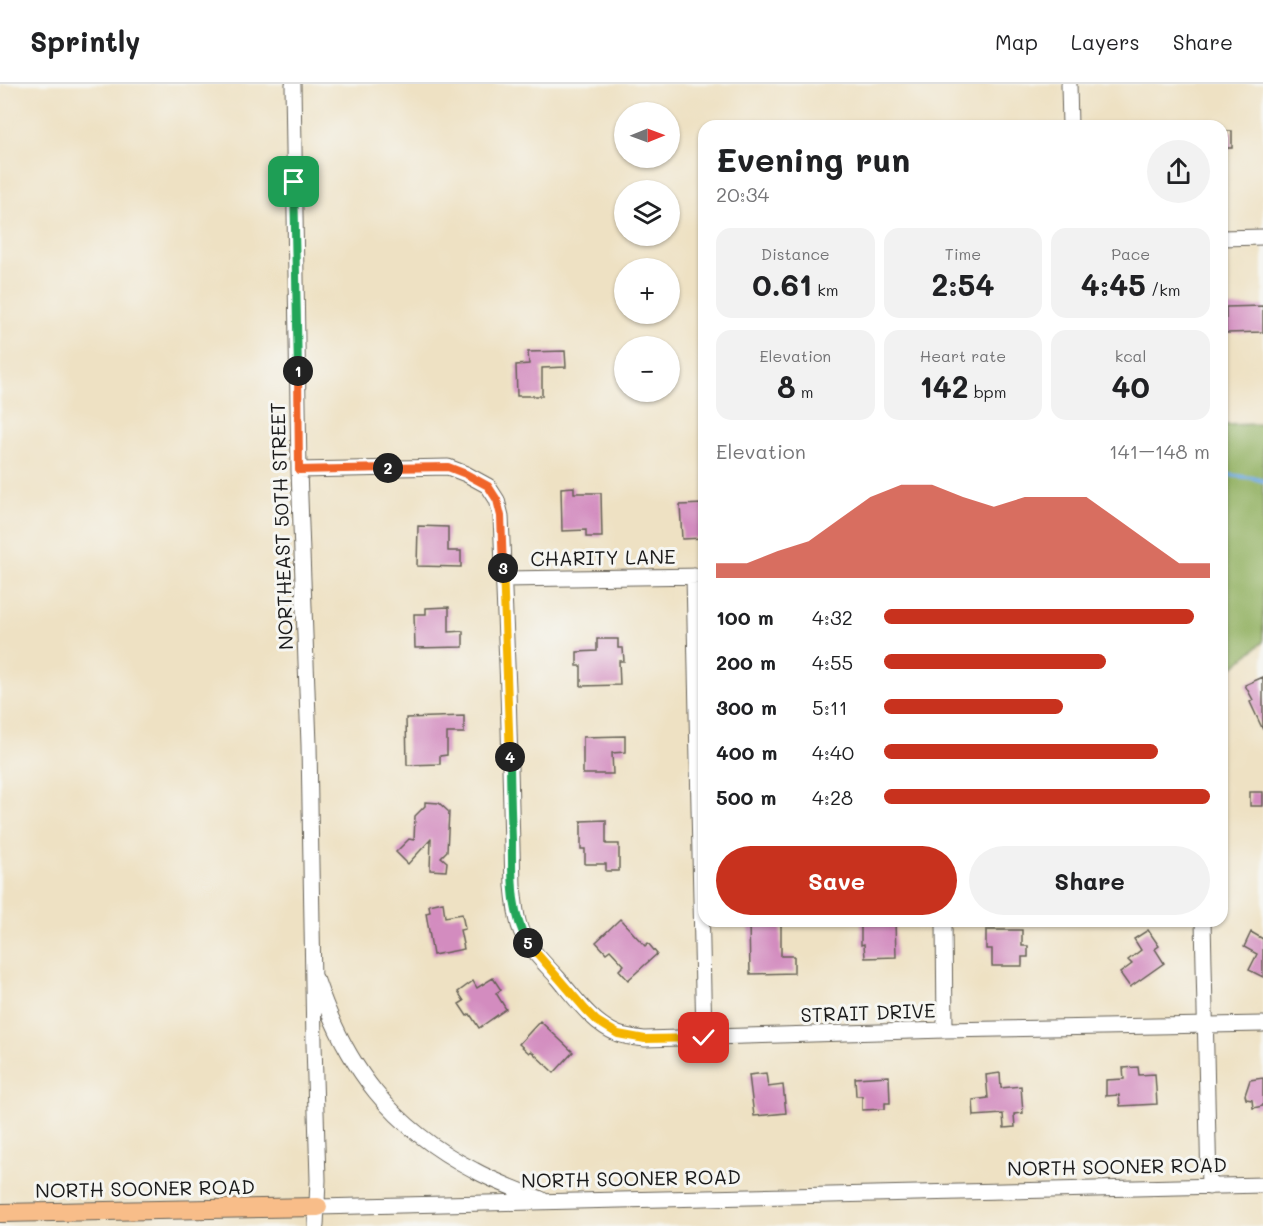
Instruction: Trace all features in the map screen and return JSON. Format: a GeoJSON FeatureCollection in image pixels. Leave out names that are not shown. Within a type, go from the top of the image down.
{"type":"FeatureCollection","features":[{"type":"Feature","properties":{"kind":"main road","name":"NORTH SOONER ROAD"},"geometry":{"type":"LineString","coordinates":[[0,1213],[318,1207]]}},
{"type":"Feature","properties":{"kind":"street","name":"NORTHEAST 50TH STREET"},"geometry":{"type":"LineString","coordinates":[[293,84],[299,470],[309,745],[318,1180],[316,1226]]}},
{"type":"Feature","properties":{"kind":"street"},"geometry":{"type":"LineString","coordinates":[[1070,84],[1070,120]]}},
{"type":"Feature","properties":{"kind":"street"},"geometry":{"type":"LineString","coordinates":[[1228,238],[1263,237]]}},
{"type":"Feature","properties":{"kind":"street"},"geometry":{"type":"LineString","coordinates":[[299,470],[448,467],[466,474],[488,486],[497,500],[501,516],[504,579]]}},
{"type":"Feature","properties":{"kind":"street","name":"CHARITY LANE"},"geometry":{"type":"LineString","coordinates":[[504,579],[698,576]]}},
{"type":"Feature","properties":{"kind":"street","name":"STRAIT DRIVE"},"geometry":{"type":"LineString","coordinates":[[504,579],[513,886],[520,930],[537,955],[586,1010],[606,1027],[618,1034],[645,1039],[1263,1024]]}},
{"type":"Feature","properties":{"kind":"street"},"geometry":{"type":"LineString","coordinates":[[703,927],[704,1038]]}},
{"type":"Feature","properties":{"kind":"street"},"geometry":{"type":"LineString","coordinates":[[944,927],[945,1030]]}},
{"type":"Feature","properties":{"kind":"street"},"geometry":{"type":"LineString","coordinates":[[1203,927],[1209,1187]]}},
{"type":"Feature","properties":{"kind":"street","name":"NORTHEAST 50TH STREET"},"geometry":{"type":"LineString","coordinates":[[312,966],[326,1008],[341,1039],[359,1071],[384,1104],[409,1128],[452,1158],[485,1176],[548,1202]]}},
{"type":"Feature","properties":{"kind":"street","name":"NORTH SOONER ROAD"},"geometry":{"type":"LineString","coordinates":[[318,1207],[1263,1185]]}},
{"type":"Feature","properties":{"kind":"green space"},"geometry":{"type":"Polygon","coordinates":[[[1263,424],[1263,642],[1228,671],[1228,425],[1263,424]]]}},
{"type":"Feature","properties":{"kind":"building"},"geometry":{"type":"Polygon","coordinates":[[[1228,131],[1232,131],[1232,148],[1228,148],[1228,131]]]}},
{"type":"Feature","properties":{"kind":"building"},"geometry":{"type":"Polygon","coordinates":[[[1263,306],[1263,332],[1228,333],[1228,307],[1263,306]]]}},
{"type":"Feature","properties":{"kind":"building"},"geometry":{"type":"Polygon","coordinates":[[[565,351],[566,367],[542,368],[542,396],[517,396],[516,365],[529,364],[528,352],[565,351]]]}},
{"type":"Feature","properties":{"kind":"building"},"geometry":{"type":"Polygon","coordinates":[[[574,487],[574,493],[601,493],[602,537],[586,537],[586,530],[562,531],[561,488],[574,487]]]}},
{"type":"Feature","properties":{"kind":"building"},"geometry":{"type":"Polygon","coordinates":[[[698,504],[698,538],[682,539],[680,505],[698,504]]]}},
{"type":"Feature","properties":{"kind":"building"},"geometry":{"type":"Polygon","coordinates":[[[418,526],[448,527],[448,551],[461,551],[461,567],[417,566],[418,526]]]}},
{"type":"Feature","properties":{"kind":"building"},"geometry":{"type":"Polygon","coordinates":[[[449,607],[449,632],[463,631],[463,647],[415,648],[414,614],[426,614],[426,608],[449,607]]]}},
{"type":"Feature","properties":{"kind":"building"},"geometry":{"type":"Polygon","coordinates":[[[597,639],[618,639],[618,648],[623,648],[624,661],[619,661],[620,685],[581,686],[581,666],[577,666],[577,652],[597,651],[597,639]]]}},
{"type":"Feature","properties":{"kind":"building"},"geometry":{"type":"Polygon","coordinates":[[[1263,677],[1263,730],[1250,702],[1253,700],[1245,685],[1263,677]]]}},
{"type":"Feature","properties":{"kind":"building"},"geometry":{"type":"Polygon","coordinates":[[[464,716],[464,733],[447,733],[447,755],[440,756],[440,764],[407,765],[406,718],[464,716]]]}},
{"type":"Feature","properties":{"kind":"building"},"geometry":{"type":"Polygon","coordinates":[[[625,736],[625,752],[612,753],[613,774],[583,774],[583,737],[625,736]]]}},
{"type":"Feature","properties":{"kind":"building"},"geometry":{"type":"Polygon","coordinates":[[[1250,792],[1263,792],[1263,806],[1250,806],[1250,792]]]}},
{"type":"Feature","properties":{"kind":"building"},"geometry":{"type":"Polygon","coordinates":[[[425,802],[439,803],[449,812],[447,851],[441,857],[447,862],[446,871],[430,870],[431,839],[408,864],[396,852],[409,839],[414,840],[415,816],[425,806],[425,802]]]}},
{"type":"Feature","properties":{"kind":"building"},"geometry":{"type":"Polygon","coordinates":[[[606,820],[606,844],[619,844],[619,871],[606,871],[606,864],[585,864],[585,849],[581,849],[581,821],[606,820]]]}},
{"type":"Feature","properties":{"kind":"building"},"geometry":{"type":"Polygon","coordinates":[[[443,902],[445,917],[462,914],[465,929],[460,930],[464,949],[433,955],[426,913],[430,912],[429,905],[443,902]]]}},
{"type":"Feature","properties":{"kind":"building"},"geometry":{"type":"Polygon","coordinates":[[[620,919],[645,946],[648,943],[657,954],[628,980],[619,970],[624,965],[610,950],[606,953],[596,942],[620,919]]]}},
{"type":"Feature","properties":{"kind":"building"},"geometry":{"type":"Polygon","coordinates":[[[749,927],[781,927],[781,956],[794,956],[794,973],[750,974],[749,927]]]}},
{"type":"Feature","properties":{"kind":"building"},"geometry":{"type":"Polygon","coordinates":[[[861,927],[895,927],[896,957],[865,958],[864,944],[861,945],[861,927]]]}},
{"type":"Feature","properties":{"kind":"building"},"geometry":{"type":"Polygon","coordinates":[[[986,930],[1022,930],[1022,946],[1028,946],[1028,957],[1022,957],[1022,966],[992,966],[992,949],[986,949],[986,930]]]}},
{"type":"Feature","properties":{"kind":"building"},"geometry":{"type":"Polygon","coordinates":[[[1148,930],[1159,946],[1155,949],[1164,963],[1130,987],[1120,973],[1132,964],[1128,960],[1141,950],[1134,939],[1148,930]]]}},
{"type":"Feature","properties":{"kind":"building"},"geometry":{"type":"Polygon","coordinates":[[[1251,932],[1263,939],[1263,977],[1249,970],[1257,954],[1244,947],[1251,932]]]}},
{"type":"Feature","properties":{"kind":"building"},"geometry":{"type":"Polygon","coordinates":[[[493,978],[501,990],[496,993],[506,1009],[479,1028],[470,1014],[467,1016],[459,1004],[464,1001],[458,992],[473,981],[477,988],[493,978]]]}},
{"type":"Feature","properties":{"kind":"building"},"geometry":{"type":"Polygon","coordinates":[[[540,1021],[573,1052],[554,1073],[531,1051],[529,1053],[519,1044],[540,1021]]]}},
{"type":"Feature","properties":{"kind":"building"},"geometry":{"type":"Polygon","coordinates":[[[1138,1067],[1139,1075],[1155,1074],[1157,1104],[1120,1106],[1119,1095],[1106,1096],[1106,1080],[1124,1079],[1123,1068],[1138,1067]]]}},
{"type":"Feature","properties":{"kind":"building"},"geometry":{"type":"Polygon","coordinates":[[[766,1073],[768,1087],[783,1085],[786,1113],[754,1116],[749,1075],[766,1073]]]}},
{"type":"Feature","properties":{"kind":"building"},"geometry":{"type":"Polygon","coordinates":[[[1000,1073],[1001,1088],[1021,1086],[1023,1113],[1014,1114],[1015,1127],[1004,1128],[1003,1114],[974,1116],[973,1100],[988,1098],[986,1075],[1000,1073]]]}},
{"type":"Feature","properties":{"kind":"building"},"geometry":{"type":"Polygon","coordinates":[[[889,1076],[890,1103],[885,1103],[885,1109],[862,1110],[862,1096],[856,1096],[855,1078],[889,1076]]]}},
{"type":"Feature","properties":{"kind":"building"},"geometry":{"type":"Polygon","coordinates":[[[1263,1078],[1263,1106],[1253,1108],[1252,1100],[1246,1099],[1245,1095],[1250,1080],[1263,1078]]]}},
{"type":"Feature","properties":{"kind":"waterway"},"geometry":{"type":"LineString","coordinates":[[1228,475],[1263,481]]}},
{"type":"Feature","properties":{"kind":"route"},"geometry":{"type":"LineString","coordinates":[[294,182],[299,470],[448,467],[488,486],[497,500],[501,516],[513,886],[520,930],[537,955],[586,1010],[606,1027],[618,1034],[645,1039],[704,1038]]}}]}
